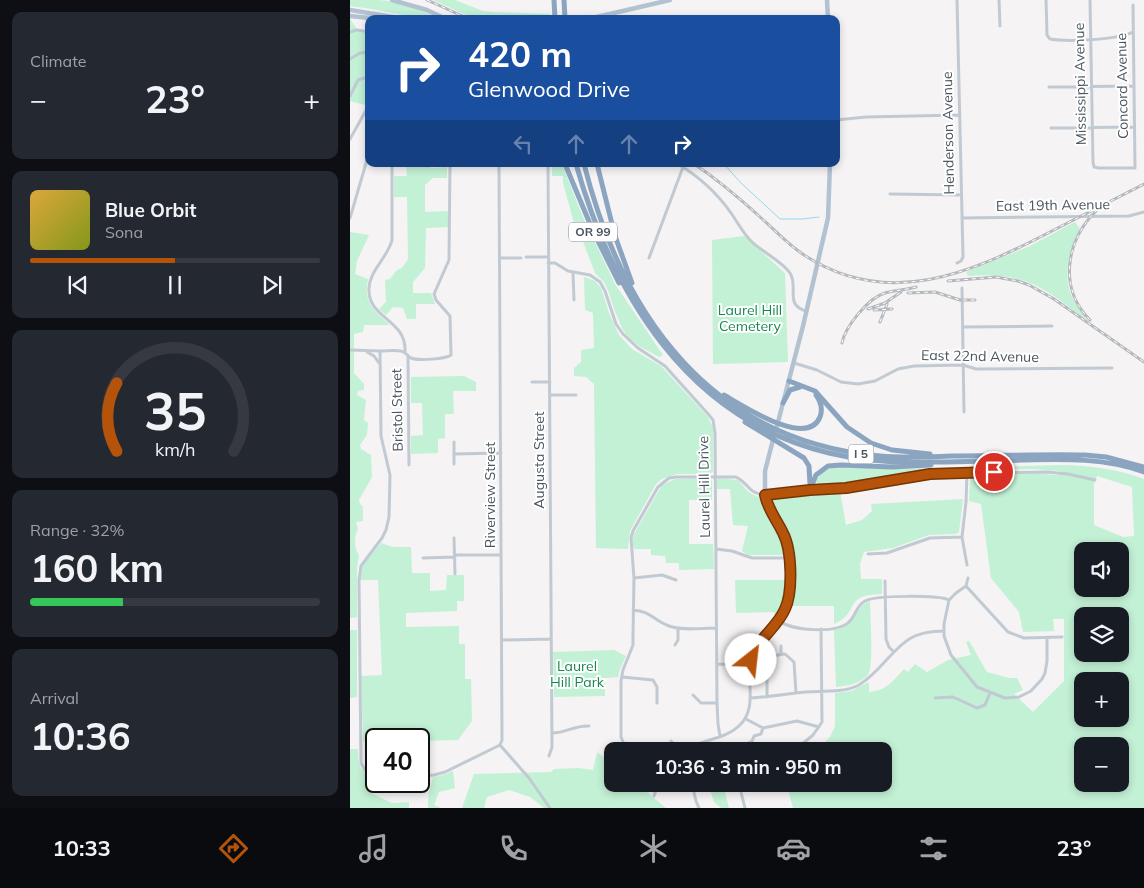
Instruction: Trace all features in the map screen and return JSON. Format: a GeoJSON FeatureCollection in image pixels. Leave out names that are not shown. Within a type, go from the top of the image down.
{"type":"FeatureCollection","features":[{"type":"Feature","properties":{"kind":"highway"},"geometry":{"type":"LineString","coordinates":[[554,0],[555,15]]}},
{"type":"Feature","properties":{"kind":"highway"},"geometry":{"type":"LineString","coordinates":[[564,0],[565,15]]}},
{"type":"Feature","properties":{"kind":"highway","name":"OR 99"},"geometry":{"type":"LineString","coordinates":[[566,167],[603,253],[621,286],[629,295]]}},
{"type":"Feature","properties":{"kind":"highway","name":"I 5"},"geometry":{"type":"LineString","coordinates":[[577,167],[598,229],[629,295],[655,337],[678,364],[710,395],[740,416],[778,436],[811,448],[838,456],[868,460],[898,462],[1085,455],[1106,457],[1144,467]]}},
{"type":"Feature","properties":{"kind":"highway","name":"I 5"},"geometry":{"type":"LineString","coordinates":[[585,167],[604,227],[636,298],[652,323],[672,351],[708,386],[736,407],[758,420],[789,435],[846,452],[882,456],[964,459],[1084,460],[1125,466],[1144,472]]}},
{"type":"Feature","properties":{"kind":"highway","name":"OR 99"},"geometry":{"type":"LineString","coordinates":[[598,167],[616,242],[636,298]]}},
{"type":"Feature","properties":{"kind":"highway"},"geometry":{"type":"LineString","coordinates":[[708,386],[784,426],[799,429],[810,427],[820,416],[821,408],[818,397],[788,382]]}},
{"type":"Feature","properties":{"kind":"highway"},"geometry":{"type":"LineString","coordinates":[[788,382],[803,385],[815,391],[847,427],[880,447],[902,452],[964,459]]}},
{"type":"Feature","properties":{"kind":"highway"},"geometry":{"type":"LineString","coordinates":[[783,403],[790,390],[800,387]]}},
{"type":"Feature","properties":{"kind":"highway"},"geometry":{"type":"LineString","coordinates":[[740,416],[756,430],[804,458],[809,466],[810,490]]}},
{"type":"Feature","properties":{"kind":"highway"},"geometry":{"type":"LineString","coordinates":[[810,490],[816,475],[828,466],[908,467],[964,459]]}},
{"type":"Feature","properties":{"kind":"main road"},"geometry":{"type":"LineString","coordinates":[[392,0],[438,15]]}},
{"type":"Feature","properties":{"kind":"main road"},"geometry":{"type":"LineString","coordinates":[[603,15],[654,2],[657,4],[670,0]]}},
{"type":"Feature","properties":{"kind":"main road"},"geometry":{"type":"LineString","coordinates":[[827,0],[828,15]]}},
{"type":"Feature","properties":{"kind":"main road"},"geometry":{"type":"LineString","coordinates":[[350,10],[381,15]]}},
{"type":"Feature","properties":{"kind":"main road"},"geometry":{"type":"LineString","coordinates":[[350,16],[365,18]]}},
{"type":"Feature","properties":{"kind":"main road"},"geometry":{"type":"LineString","coordinates":[[810,490],[765,495],[765,471],[820,256],[828,218],[830,167]]}},
{"type":"Feature","properties":{"kind":"street","name":"Henderson Avenue"},"geometry":{"type":"LineString","coordinates":[[957,0],[963,257],[957,263]]}},
{"type":"Feature","properties":{"kind":"street"},"geometry":{"type":"LineString","coordinates":[[999,0],[1000,26]]}},
{"type":"Feature","properties":{"kind":"street"},"geometry":{"type":"LineString","coordinates":[[1046,0],[1048,38],[1053,40],[1091,39],[1126,34],[1133,31]]}},
{"type":"Feature","properties":{"kind":"street","name":"Mississippi Avenue"},"geometry":{"type":"LineString","coordinates":[[1090,0],[1094,167]]}},
{"type":"Feature","properties":{"kind":"street","name":"Concord Avenue"},"geometry":{"type":"LineString","coordinates":[[1094,167],[1134,168],[1133,5]]}},
{"type":"Feature","properties":{"kind":"street"},"geometry":{"type":"LineString","coordinates":[[350,32],[358,30],[365,31]]}},
{"type":"Feature","properties":{"kind":"street"},"geometry":{"type":"LineString","coordinates":[[350,58],[365,52]]}},
{"type":"Feature","properties":{"kind":"street"},"geometry":{"type":"LineString","coordinates":[[350,96],[358,80],[365,78]]}},
{"type":"Feature","properties":{"kind":"street"},"geometry":{"type":"LineString","coordinates":[[1049,87],[1134,86]]}},
{"type":"Feature","properties":{"kind":"street"},"geometry":{"type":"LineString","coordinates":[[350,139],[365,112]]}},
{"type":"Feature","properties":{"kind":"street"},"geometry":{"type":"LineString","coordinates":[[840,120],[866,117],[959,115]]}},
{"type":"Feature","properties":{"kind":"street"},"geometry":{"type":"LineString","coordinates":[[1052,128],[1134,127]]}},
{"type":"Feature","properties":{"kind":"street"},"geometry":{"type":"LineString","coordinates":[[350,218],[365,167]]}},
{"type":"Feature","properties":{"kind":"street","name":"Bristol Street"},"geometry":{"type":"LineString","coordinates":[[392,167],[392,240],[370,279],[369,292],[373,306],[402,335],[405,343],[407,354],[409,465]]}},
{"type":"Feature","properties":{"kind":"street"},"geometry":{"type":"LineString","coordinates":[[350,350],[380,351],[407,354],[413,358],[432,359],[448,358],[451,355],[450,316],[436,300],[434,294],[449,260],[450,167]]}},
{"type":"Feature","properties":{"kind":"street","name":"Riverview Street"},"geometry":{"type":"LineString","coordinates":[[499,167],[502,555],[502,740],[500,745]]}},
{"type":"Feature","properties":{"kind":"street","name":"Augusta Street"},"geometry":{"type":"LineString","coordinates":[[548,167],[552,733],[552,749],[549,756]]}},
{"type":"Feature","properties":{"kind":"street"},"geometry":{"type":"LineString","coordinates":[[650,258],[683,167],[715,193],[752,243],[788,270],[792,278],[794,303],[796,307],[807,311]]}},
{"type":"Feature","properties":{"kind":"street"},"geometry":{"type":"LineString","coordinates":[[890,194],[961,195]]}},
{"type":"Feature","properties":{"kind":"street","name":"East 19th Avenue"},"geometry":{"type":"LineString","coordinates":[[962,218],[1129,216],[1144,212]]}},
{"type":"Feature","properties":{"kind":"street"},"geometry":{"type":"LineString","coordinates":[[526,257],[548,257]]}},
{"type":"Feature","properties":{"kind":"street"},"geometry":{"type":"LineString","coordinates":[[500,258],[521,258]]}},
{"type":"Feature","properties":{"kind":"street","name":"Laurel Hill Drive"},"geometry":{"type":"LineString","coordinates":[[548,263],[555,263],[564,269],[590,275],[600,282],[616,324],[623,334],[634,345],[665,366],[709,415],[714,426],[717,703],[720,736]]}},
{"type":"Feature","properties":{"kind":"street"},"geometry":{"type":"LineString","coordinates":[[573,272],[574,300]]}},
{"type":"Feature","properties":{"kind":"street"},"geometry":{"type":"LineString","coordinates":[[962,288],[964,412]]}},
{"type":"Feature","properties":{"kind":"street"},"geometry":{"type":"LineString","coordinates":[[963,328],[1052,326]]}},
{"type":"Feature","properties":{"kind":"street"},"geometry":{"type":"LineString","coordinates":[[365,770],[361,763],[358,590],[361,566],[382,538],[389,517],[390,475],[381,436],[380,351]]}},
{"type":"Feature","properties":{"kind":"street"},"geometry":{"type":"LineString","coordinates":[[366,352],[374,356],[380,366]]}},
{"type":"Feature","properties":{"kind":"street","name":"East 22nd Avenue"},"geometry":{"type":"LineString","coordinates":[[794,363],[817,370],[841,382],[858,384],[874,381],[906,367],[964,365],[976,369],[1112,368]]}},
{"type":"Feature","properties":{"kind":"street"},"geometry":{"type":"LineString","coordinates":[[532,382],[550,382]]}},
{"type":"Feature","properties":{"kind":"street"},"geometry":{"type":"LineString","coordinates":[[550,395],[576,395]]}},
{"type":"Feature","properties":{"kind":"street"},"geometry":{"type":"LineString","coordinates":[[454,442],[454,464]]}},
{"type":"Feature","properties":{"kind":"street"},"geometry":{"type":"LineString","coordinates":[[454,454],[501,453]]}},
{"type":"Feature","properties":{"kind":"street"},"geometry":{"type":"LineString","coordinates":[[810,490],[846,488],[930,474],[1048,472],[1096,480]]}},
{"type":"Feature","properties":{"kind":"street"},"geometry":{"type":"LineString","coordinates":[[967,473],[962,537],[967,565]]}},
{"type":"Feature","properties":{"kind":"street"},"geometry":{"type":"LineString","coordinates":[[623,742],[621,734],[622,676],[633,645],[634,578],[631,538],[633,531],[658,487],[664,481],[676,477],[736,477],[743,481],[753,493],[765,495],[768,508],[784,535],[789,558],[789,596],[778,620],[755,650],[750,665],[751,698],[746,719],[735,730],[702,742]]}},
{"type":"Feature","properties":{"kind":"street"},"geometry":{"type":"LineString","coordinates":[[868,554],[887,553],[930,538],[962,537]]}},
{"type":"Feature","properties":{"kind":"street"},"geometry":{"type":"LineString","coordinates":[[454,538],[455,574]]}},
{"type":"Feature","properties":{"kind":"street"},"geometry":{"type":"LineString","coordinates":[[716,549],[732,551],[752,558],[789,558]]}},
{"type":"Feature","properties":{"kind":"street"},"geometry":{"type":"LineString","coordinates":[[423,558],[502,555]]}},
{"type":"Feature","properties":{"kind":"street"},"geometry":{"type":"LineString","coordinates":[[634,578],[662,575],[676,580]]}},
{"type":"Feature","properties":{"kind":"street"},"geometry":{"type":"LineString","coordinates":[[968,578],[966,586],[949,600],[944,631],[947,646],[955,662],[977,688],[1005,698],[1019,697],[1031,690],[1045,673],[1047,661],[1046,638]]}},
{"type":"Feature","properties":{"kind":"street"},"geometry":{"type":"LineString","coordinates":[[886,581],[887,643],[894,652]]}},
{"type":"Feature","properties":{"kind":"street"},"geometry":{"type":"LineString","coordinates":[[966,586],[1008,632],[1024,638],[1062,637]]}},
{"type":"Feature","properties":{"kind":"street"},"geometry":{"type":"LineString","coordinates":[[778,620],[796,628],[821,629],[841,627],[851,620],[860,604],[865,600],[936,597],[949,600]]}},
{"type":"Feature","properties":{"kind":"street"},"geometry":{"type":"LineString","coordinates":[[633,610],[647,612],[664,624],[678,629],[716,628]]}},
{"type":"Feature","properties":{"kind":"street"},"geometry":{"type":"LineString","coordinates":[[676,645],[678,629]]}},
{"type":"Feature","properties":{"kind":"street"},"geometry":{"type":"LineString","coordinates":[[804,742],[819,727],[822,717],[821,629]]}},
{"type":"Feature","properties":{"kind":"street"},"geometry":{"type":"LineString","coordinates":[[751,698],[846,689],[859,685],[869,678],[907,639],[928,631],[944,631]]}},
{"type":"Feature","properties":{"kind":"street"},"geometry":{"type":"LineString","coordinates":[[502,640],[551,640]]}},
{"type":"Feature","properties":{"kind":"street"},"geometry":{"type":"LineString","coordinates":[[781,646],[781,654]]}},
{"type":"Feature","properties":{"kind":"street"},"geometry":{"type":"LineString","coordinates":[[767,697],[767,665],[773,657],[781,654],[794,662],[796,693]]}},
{"type":"Feature","properties":{"kind":"street"},"geometry":{"type":"LineString","coordinates":[[717,664],[750,665]]}},
{"type":"Feature","properties":{"kind":"street"},"geometry":{"type":"LineString","coordinates":[[622,676],[653,680],[657,687],[657,703]]}},
{"type":"Feature","properties":{"kind":"street"},"geometry":{"type":"LineString","coordinates":[[935,698],[953,697],[977,708],[985,704],[990,693]]}},
{"type":"Feature","properties":{"kind":"street"},"geometry":{"type":"LineString","coordinates":[[694,695],[701,703],[717,703]]}},
{"type":"Feature","properties":{"kind":"street"},"geometry":{"type":"LineString","coordinates":[[746,719],[763,728],[797,721],[819,727]]}},
{"type":"Feature","properties":{"kind":"street"},"geometry":{"type":"LineString","coordinates":[[552,733],[565,732],[575,726],[589,726]]}},
{"type":"Feature","properties":{"kind":"street"},"geometry":{"type":"LineString","coordinates":[[750,742],[754,736],[761,734],[763,728]]}},
{"type":"Feature","properties":{"kind":"street"},"geometry":{"type":"LineString","coordinates":[[430,775],[445,772],[500,745],[529,778],[550,808]]}},
{"type":"Feature","properties":{"kind":"street"},"geometry":{"type":"LineString","coordinates":[[654,796],[655,792]]}},
{"type":"Feature","properties":{"kind":"street"},"geometry":{"type":"LineString","coordinates":[[694,792],[699,808]]}},
{"type":"Feature","properties":{"kind":"street"},"geometry":{"type":"LineString","coordinates":[[741,792],[745,808]]}},
{"type":"Feature","properties":{"kind":"green space"},"geometry":{"type":"Polygon","coordinates":[[[350,0],[378,0],[394,2],[431,15],[408,15],[350,6],[350,0]]]}},
{"type":"Feature","properties":{"kind":"green space"},"geometry":{"type":"Polygon","coordinates":[[[433,0],[455,0],[483,11],[550,14],[550,15],[466,15],[433,0]]]}},
{"type":"Feature","properties":{"kind":"green space"},"geometry":{"type":"Polygon","coordinates":[[[350,19],[359,32],[365,33],[365,105],[350,101],[350,19]]]}},
{"type":"Feature","properties":{"kind":"green space"},"geometry":{"type":"Polygon","coordinates":[[[406,167],[447,167],[447,178],[433,178],[425,185],[425,212],[448,211],[448,227],[426,228],[425,268],[413,282],[413,293],[431,293],[435,304],[416,304],[416,319],[407,319],[403,308],[393,307],[386,315],[379,309],[386,302],[385,280],[390,279],[397,270],[402,268],[408,259],[407,197],[394,197],[394,176],[407,176],[406,167]]]}},
{"type":"Feature","properties":{"kind":"green space"},"geometry":{"type":"Polygon","coordinates":[[[552,167],[563,167],[582,215],[615,284],[663,355],[659,357],[639,346],[623,330],[609,293],[604,282],[595,273],[582,239],[576,239],[577,223],[574,223],[563,183],[563,176],[552,176],[552,167]]]}},
{"type":"Feature","properties":{"kind":"green space"},"geometry":{"type":"Polygon","coordinates":[[[1075,222],[1080,229],[1070,254],[1068,271],[1069,289],[1073,300],[1086,317],[1083,318],[1043,289],[1030,283],[1003,276],[968,276],[966,272],[1028,247],[1075,222]]]}},
{"type":"Feature","properties":{"kind":"green space"},"geometry":{"type":"Polygon","coordinates":[[[350,232],[369,235],[357,261],[355,274],[368,279],[367,294],[371,305],[390,325],[364,325],[363,332],[354,334],[354,373],[364,384],[364,390],[358,391],[357,395],[366,400],[364,420],[368,423],[367,435],[360,445],[361,449],[371,455],[372,477],[359,500],[363,507],[363,521],[356,522],[358,529],[355,546],[359,555],[357,568],[357,617],[350,618],[350,232]]]}},
{"type":"Feature","properties":{"kind":"green space","name":"Laurel Hill Cemetery"},"geometry":{"type":"Polygon","coordinates":[[[744,236],[785,273],[788,362],[713,364],[712,240],[744,236]]]}},
{"type":"Feature","properties":{"kind":"green space"},"geometry":{"type":"Polygon","coordinates":[[[584,277],[595,281],[601,288],[619,335],[632,349],[661,366],[708,417],[713,428],[713,472],[709,474],[677,474],[662,479],[656,484],[630,531],[628,549],[596,548],[594,384],[586,377],[574,376],[574,368],[581,362],[581,350],[594,348],[593,313],[585,310],[584,277]]]}},
{"type":"Feature","properties":{"kind":"green space"},"geometry":{"type":"Polygon","coordinates":[[[464,376],[476,382],[476,391],[453,391],[454,414],[445,414],[445,438],[438,439],[438,453],[411,454],[411,436],[423,435],[422,403],[411,403],[411,377],[464,376]]]}},
{"type":"Feature","properties":{"kind":"green space"},"geometry":{"type":"Polygon","coordinates":[[[1065,465],[1105,469],[1144,479],[1144,808],[793,808],[789,792],[892,792],[892,742],[825,742],[830,737],[835,726],[835,693],[851,691],[869,682],[869,692],[880,690],[889,685],[904,669],[908,672],[915,664],[927,672],[948,660],[971,655],[966,642],[969,641],[987,672],[1009,678],[1017,678],[1023,690],[1014,694],[1033,712],[1064,681],[1064,619],[1053,619],[1054,631],[1023,632],[1019,612],[991,578],[981,504],[969,501],[970,479],[972,475],[1027,473],[1058,475],[1061,471],[1031,469],[921,472],[821,487],[816,482],[819,476],[834,467],[901,469],[1065,465]],[[1097,476],[1094,484],[1094,525],[1123,537],[1134,536],[1132,487],[1097,476]]]}},
{"type":"Feature","properties":{"kind":"green space"},"geometry":{"type":"Polygon","coordinates":[[[710,478],[712,481],[712,500],[689,500],[689,544],[713,544],[714,569],[679,570],[679,563],[666,563],[665,556],[651,555],[651,549],[634,549],[632,541],[634,534],[662,485],[675,479],[710,478]]]}},
{"type":"Feature","properties":{"kind":"green space"},"geometry":{"type":"Polygon","coordinates":[[[718,478],[738,480],[748,491],[761,498],[780,535],[784,555],[748,555],[742,551],[748,526],[733,525],[730,489],[717,489],[718,478]]]}},
{"type":"Feature","properties":{"kind":"green space"},"geometry":{"type":"Polygon","coordinates":[[[840,491],[846,525],[862,520],[872,511],[871,504],[963,499],[959,532],[956,534],[929,535],[893,548],[864,552],[860,564],[861,579],[882,579],[882,594],[869,595],[856,601],[847,615],[834,624],[834,606],[790,606],[793,571],[792,552],[786,532],[769,502],[773,498],[840,491]]]}},
{"type":"Feature","properties":{"kind":"green space"},"geometry":{"type":"Polygon","coordinates":[[[381,543],[393,547],[411,547],[412,573],[430,573],[430,591],[446,590],[447,575],[464,575],[464,601],[457,601],[457,611],[406,613],[406,627],[459,626],[459,644],[465,644],[465,679],[471,679],[472,721],[458,740],[430,741],[430,728],[365,728],[365,741],[363,741],[361,676],[382,675],[378,580],[360,580],[363,565],[381,543]]]}},
{"type":"Feature","properties":{"kind":"green space"},"geometry":{"type":"Polygon","coordinates":[[[735,580],[786,580],[785,602],[778,615],[772,612],[736,613],[735,580]]]}},
{"type":"Feature","properties":{"kind":"green space"},"geometry":{"type":"Polygon","coordinates":[[[870,601],[870,670],[865,678],[857,682],[836,687],[834,630],[848,624],[860,607],[870,601]]]}},
{"type":"Feature","properties":{"kind":"green space"},"geometry":{"type":"Polygon","coordinates":[[[350,630],[357,630],[357,697],[350,698],[350,630]]]}},
{"type":"Feature","properties":{"kind":"green space","name":"Laurel Hill Park"},"geometry":{"type":"Polygon","coordinates":[[[614,650],[626,656],[618,677],[605,678],[605,696],[554,697],[553,652],[614,650]]]}},
{"type":"Feature","properties":{"kind":"green space"},"geometry":{"type":"Polygon","coordinates":[[[350,749],[358,749],[361,768],[365,772],[365,793],[371,793],[392,803],[409,802],[409,808],[350,808],[350,749]]]}},
{"type":"Feature","properties":{"kind":"green space"},"geometry":{"type":"Polygon","coordinates":[[[597,752],[604,757],[604,792],[647,792],[666,808],[544,808],[530,797],[509,790],[487,797],[484,808],[462,808],[474,774],[551,772],[554,769],[579,768],[593,770],[597,752]]]}},
{"type":"Feature","properties":{"kind":"green space"},"geometry":{"type":"Polygon","coordinates":[[[453,771],[455,788],[439,792],[434,805],[441,808],[428,808],[428,796],[433,777],[453,771]]]}},
{"type":"Feature","properties":{"kind":"green space"},"geometry":{"type":"Polygon","coordinates":[[[711,792],[725,792],[729,808],[721,808],[714,802],[711,792]]]}},
{"type":"Feature","properties":{"kind":"waterway"},"geometry":{"type":"LineString","coordinates":[[727,167],[780,219],[819,217]]}},
{"type":"Feature","properties":{"kind":"railway"},"geometry":{"type":"LineString","coordinates":[[427,0],[460,15]]}},
{"type":"Feature","properties":{"kind":"railway"},"geometry":{"type":"LineString","coordinates":[[698,167],[727,188],[804,255],[835,271],[867,280],[898,283],[929,280],[960,272],[990,261],[1144,184]]}},
{"type":"Feature","properties":{"kind":"railway"},"geometry":{"type":"LineString","coordinates":[[1090,320],[1073,294],[1070,265],[1072,250],[1078,236],[1096,211]]}},
{"type":"Feature","properties":{"kind":"railway"},"geometry":{"type":"LineString","coordinates":[[948,281],[996,277],[1029,285],[1054,299],[1144,362]]}},
{"type":"Feature","properties":{"kind":"railway"},"geometry":{"type":"LineString","coordinates":[[842,343],[852,321],[878,296],[916,287]]}},
{"type":"Feature","properties":{"kind":"railway"},"geometry":{"type":"LineString","coordinates":[[868,309],[885,303],[901,292]]}},
{"type":"Feature","properties":{"kind":"railway"},"geometry":{"type":"LineString","coordinates":[[908,293],[935,292],[960,300],[975,300]]}},
{"type":"Feature","properties":{"kind":"railway"},"geometry":{"type":"LineString","coordinates":[[880,322],[887,304]]}},
{"type":"Feature","properties":{"kind":"railway"},"geometry":{"type":"LineString","coordinates":[[874,310],[892,309]]}},
{"type":"Feature","properties":{"kind":"route"},"geometry":{"type":"LineString","coordinates":[[751,660],[758,644],[782,615],[789,596],[788,548],[780,526],[768,508],[765,495],[846,488],[930,474],[994,472]]}}]}
